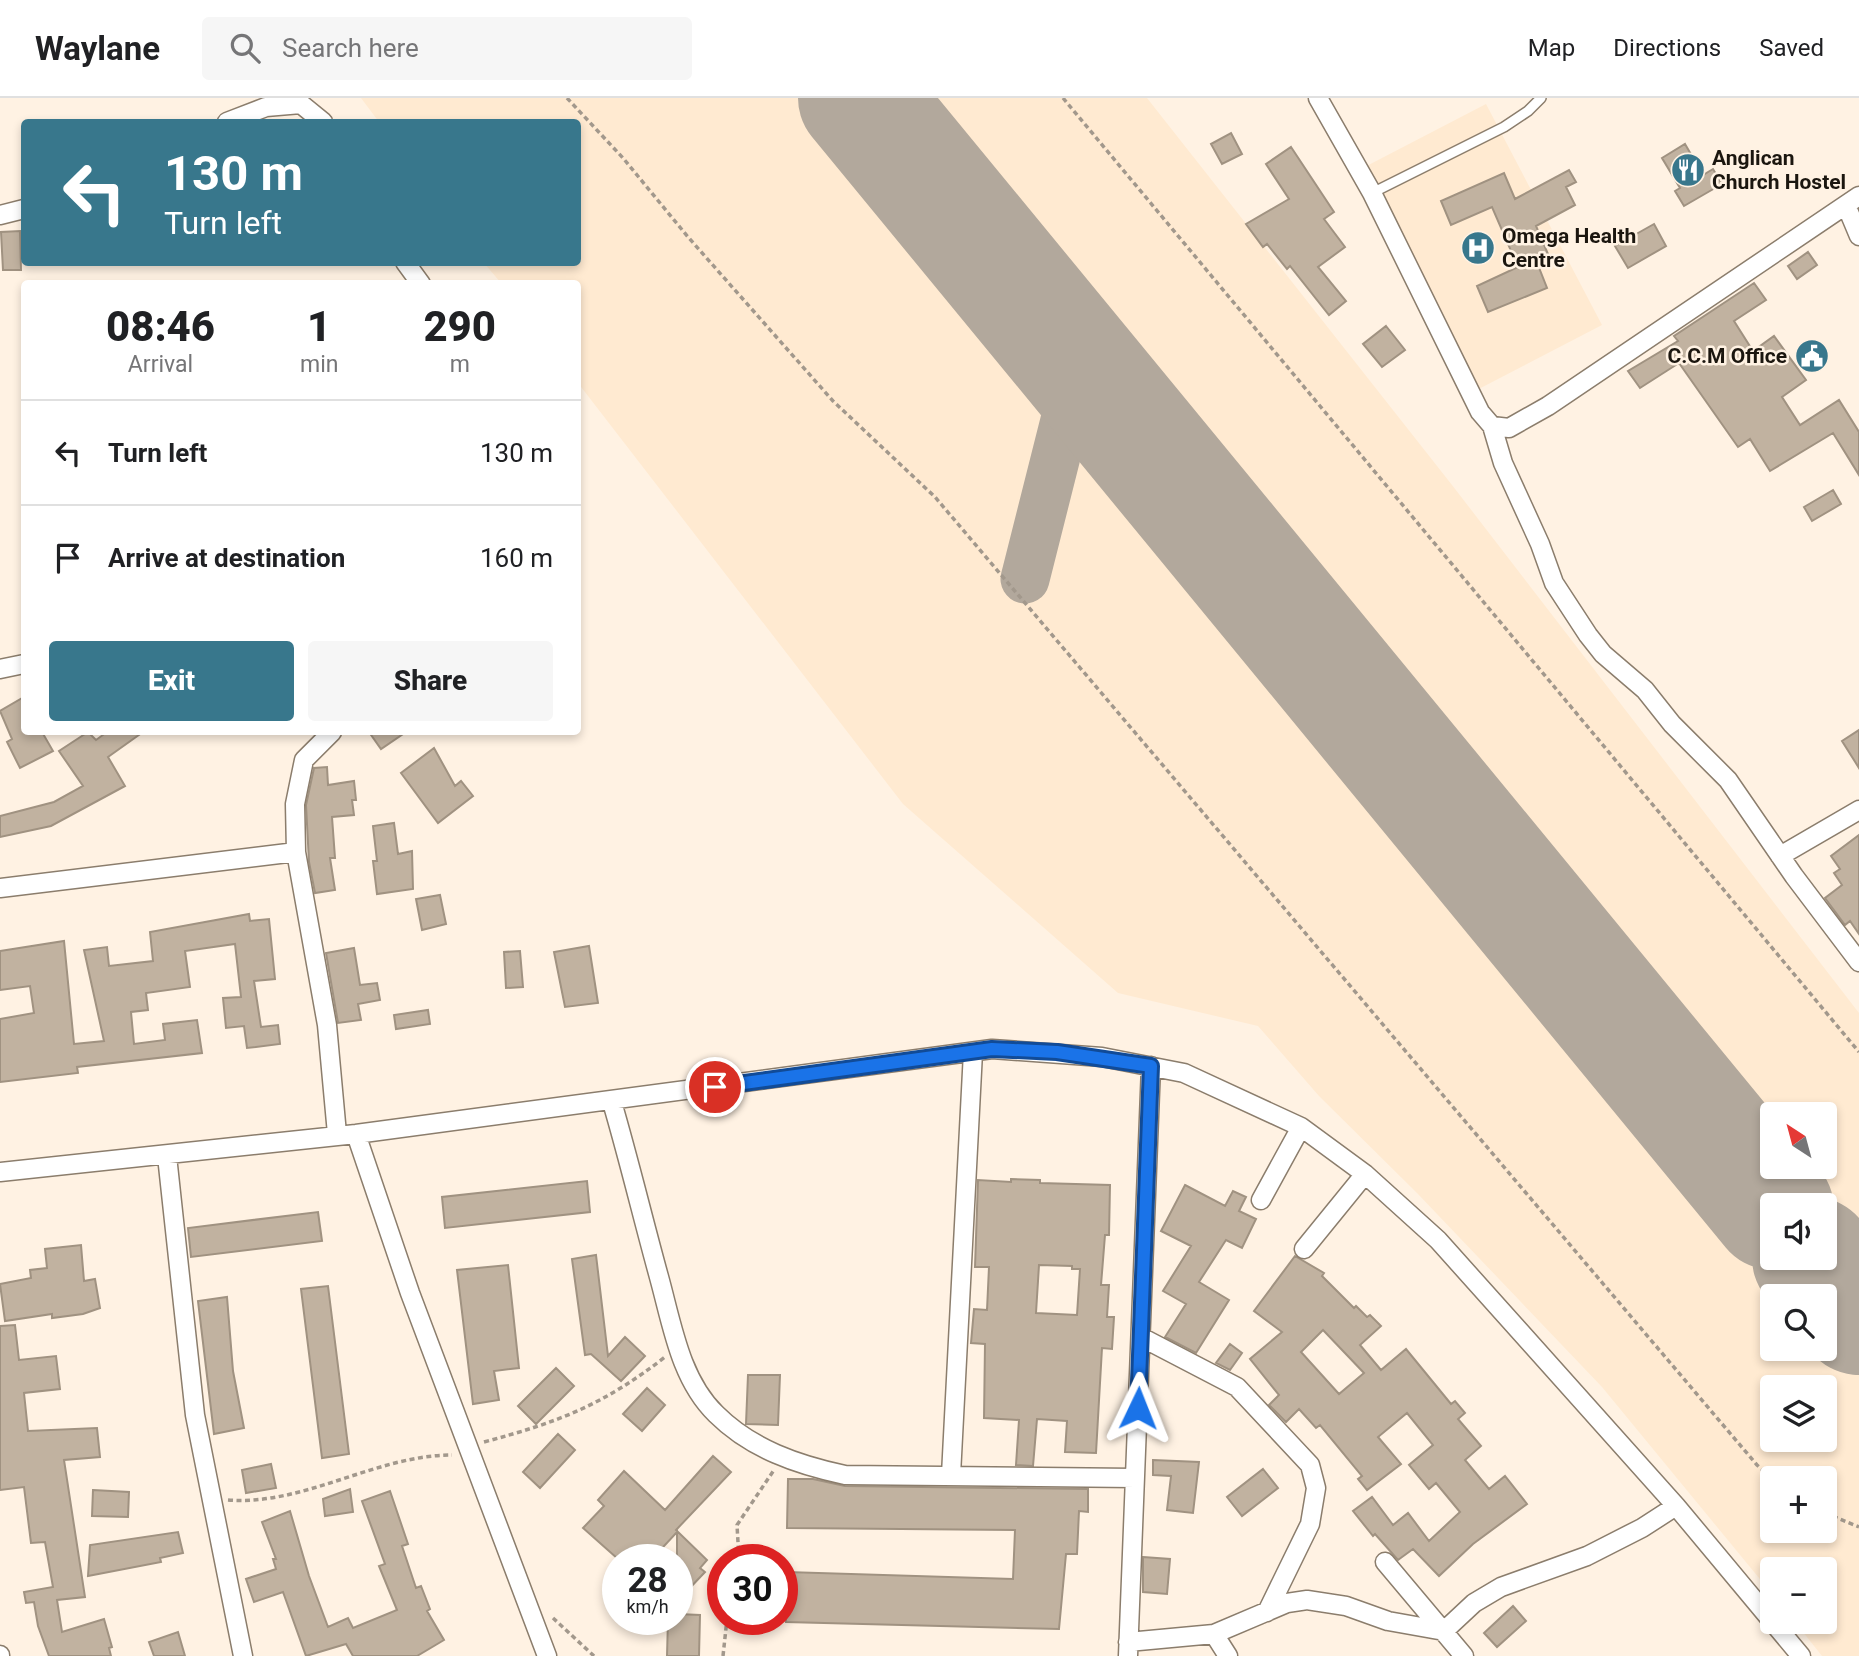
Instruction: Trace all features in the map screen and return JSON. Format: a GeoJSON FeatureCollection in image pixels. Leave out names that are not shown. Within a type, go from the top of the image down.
{"type":"FeatureCollection","features":[{"type":"Feature","properties":{"kind":"street"},"geometry":{"type":"LineString","coordinates":[[1318,98],[1372,193],[1480,412],[1492,426],[1503,463],[1555,583],[1574,614],[1603,654],[1645,690],[1672,724],[1728,780],[1780,856],[1859,962]]}},
{"type":"Feature","properties":{"kind":"street"},"geometry":{"type":"LineString","coordinates":[[235,119],[266,107],[301,104],[319,119]]}},
{"type":"Feature","properties":{"kind":"street"},"geometry":{"type":"LineString","coordinates":[[1492,426],[1509,428],[1548,406],[1852,200],[1859,236]]}},
{"type":"Feature","properties":{"kind":"street"},"geometry":{"type":"LineString","coordinates":[[0,215],[21,210]]}},
{"type":"Feature","properties":{"kind":"street"},"geometry":{"type":"LineString","coordinates":[[0,670],[21,665]]}},
{"type":"Feature","properties":{"kind":"street"},"geometry":{"type":"LineString","coordinates":[[329,735],[304,760],[297,782],[296,852],[327,1025],[337,1134]]}},
{"type":"Feature","properties":{"kind":"street"},"geometry":{"type":"LineString","coordinates":[[1780,856],[1859,810]]}},
{"type":"Feature","properties":{"kind":"street"},"geometry":{"type":"LineString","coordinates":[[0,888],[296,852]]}},
{"type":"Feature","properties":{"kind":"street"},"geometry":{"type":"LineString","coordinates":[[0,1172],[356,1134],[612,1102],[992,1049],[1057,1052],[1151,1066],[1201,1079],[1301,1127],[1365,1174],[1438,1240],[1676,1506],[1801,1656]]}},
{"type":"Feature","properties":{"kind":"street"},"geometry":{"type":"LineString","coordinates":[[951,1475],[973,1052]]}},
{"type":"Feature","properties":{"kind":"street"},"geometry":{"type":"LineString","coordinates":[[1151,1066],[1128,1649],[1214,1634],[1287,1603],[1307,1600],[1346,1606],[1388,1621],[1444,1631]]}},
{"type":"Feature","properties":{"kind":"street"},"geometry":{"type":"LineString","coordinates":[[612,1102],[678,1348],[696,1387],[715,1414],[750,1441],[800,1465],[845,1475],[1135,1478]]}},
{"type":"Feature","properties":{"kind":"street"},"geometry":{"type":"LineString","coordinates":[[1261,1200],[1301,1127]]}},
{"type":"Feature","properties":{"kind":"street"},"geometry":{"type":"LineString","coordinates":[[356,1134],[410,1293],[547,1656]]}},
{"type":"Feature","properties":{"kind":"street"},"geometry":{"type":"LineString","coordinates":[[167,1156],[195,1415],[243,1656]]}},
{"type":"Feature","properties":{"kind":"street"},"geometry":{"type":"LineString","coordinates":[[1304,1248],[1365,1174]]}},
{"type":"Feature","properties":{"kind":"street"},"geometry":{"type":"LineString","coordinates":[[1141,1337],[1237,1387],[1310,1465],[1315,1488],[1310,1524],[1267,1612]]}},
{"type":"Feature","properties":{"kind":"street"},"geometry":{"type":"LineString","coordinates":[[1444,1631],[1474,1603],[1501,1587],[1587,1556],[1642,1528],[1676,1506]]}},
{"type":"Feature","properties":{"kind":"street"},"geometry":{"type":"LineString","coordinates":[[1385,1562],[1464,1656]]}},
{"type":"Feature","properties":{"kind":"street"},"geometry":{"type":"LineString","coordinates":[[1214,1634],[1227,1656]]}},
{"type":"Feature","properties":{"kind":"lane"},"geometry":{"type":"LineString","coordinates":[[1372,193],[1504,127],[1528,111],[1541,98]]}},
{"type":"Feature","properties":{"kind":"path"},"geometry":{"type":"LineString","coordinates":[[567,98],[833,401],[934,497],[989,564],[1096,683],[1760,1468]]}},
{"type":"Feature","properties":{"kind":"path"},"geometry":{"type":"LineString","coordinates":[[1062,98],[1859,1052]]}},
{"type":"Feature","properties":{"kind":"path"},"geometry":{"type":"LineString","coordinates":[[212,1498],[258,1502],[423,1456],[470,1450],[548,1425],[600,1403],[678,1348]]}},
{"type":"Feature","properties":{"kind":"path"},"geometry":{"type":"LineString","coordinates":[[738,1544],[737,1525],[783,1457]]}},
{"type":"Feature","properties":{"kind":"path"},"geometry":{"type":"LineString","coordinates":[[1837,1518],[1859,1527]]}},
{"type":"Feature","properties":{"kind":"path"},"geometry":{"type":"LineString","coordinates":[[552,1617],[594,1656]]}},
{"type":"Feature","properties":{"kind":"path"},"geometry":{"type":"LineString","coordinates":[[723,1656],[725,1635]]}},
{"type":"Feature","properties":{"kind":"shaded area"},"geometry":{"type":"Polygon","coordinates":[[[361,98],[1147,98],[1452,485],[1859,1013],[1859,1656],[1822,1656],[1805,1634],[1837,1634],[1837,1557],[1760,1557],[1760,1579],[1602,1387],[1417,1193],[1319,1096],[1258,1026],[1118,993],[903,804],[581,387],[581,280],[498,280],[487,266],[581,266],[581,119],[377,119],[361,98]]]}},
{"type":"Feature","properties":{"kind":"shaded area","name":"Omega Health Centre"},"geometry":{"type":"Polygon","coordinates":[[[1486,104],[1602,325],[1471,393],[1355,172],[1486,104]]]}},
{"type":"Feature","properties":{"kind":"building"},"geometry":{"type":"Polygon","coordinates":[[[1231,133],[1242,154],[1222,164],[1211,144],[1231,133]]]}},
{"type":"Feature","properties":{"kind":"building"},"geometry":{"type":"Polygon","coordinates":[[[1685,144],[1703,175],[1713,169],[1722,184],[1684,206],[1675,191],[1680,188],[1662,158],[1685,144]]]}},
{"type":"Feature","properties":{"kind":"building"},"geometry":{"type":"Polygon","coordinates":[[[1291,147],[1334,212],[1324,219],[1345,247],[1318,267],[1346,301],[1329,315],[1290,266],[1287,269],[1267,244],[1263,247],[1246,224],[1289,199],[1266,164],[1291,147]]]}},
{"type":"Feature","properties":{"kind":"building"},"geometry":{"type":"Polygon","coordinates":[[[1569,170],[1576,182],[1566,187],[1575,205],[1536,226],[1548,254],[1536,260],[1547,288],[1488,312],[1477,286],[1518,267],[1492,207],[1451,225],[1441,201],[1504,173],[1515,199],[1569,170]]]}},
{"type":"Feature","properties":{"kind":"building"},"geometry":{"type":"Polygon","coordinates":[[[1654,224],[1666,246],[1628,268],[1615,246],[1654,224]]]}},
{"type":"Feature","properties":{"kind":"building"},"geometry":{"type":"Polygon","coordinates":[[[20,231],[21,270],[3,270],[1,232],[20,231]]]}},
{"type":"Feature","properties":{"kind":"building"},"geometry":{"type":"Polygon","coordinates":[[[1808,252],[1817,265],[1797,279],[1788,266],[1808,252]]]}},
{"type":"Feature","properties":{"kind":"building"},"geometry":{"type":"Polygon","coordinates":[[[1754,283],[1766,300],[1734,321],[1753,351],[1774,336],[1806,380],[1782,397],[1800,425],[1839,400],[1859,432],[1859,475],[1833,433],[1770,471],[1750,439],[1738,447],[1679,363],[1640,388],[1628,371],[1678,341],[1674,336],[1754,283]]]}},
{"type":"Feature","properties":{"kind":"building"},"geometry":{"type":"Polygon","coordinates":[[[1386,326],[1405,350],[1382,367],[1363,344],[1386,326]]]}},
{"type":"Feature","properties":{"kind":"building"},"geometry":{"type":"Polygon","coordinates":[[[1833,490],[1841,504],[1812,521],[1804,507],[1833,490]]]}},
{"type":"Feature","properties":{"kind":"building"},"geometry":{"type":"Polygon","coordinates":[[[21,699],[21,735],[44,735],[53,751],[20,768],[7,742],[12,739],[0,711],[21,699]]]}},
{"type":"Feature","properties":{"kind":"building"},"geometry":{"type":"Polygon","coordinates":[[[1859,730],[1859,768],[1842,741],[1859,730]]]}},
{"type":"Feature","properties":{"kind":"building"},"geometry":{"type":"Polygon","coordinates":[[[83,735],[91,735],[96,740],[103,735],[139,735],[108,757],[125,786],[51,826],[0,837],[0,816],[54,802],[83,786],[59,751],[83,735]]]}},
{"type":"Feature","properties":{"kind":"building"},"geometry":{"type":"Polygon","coordinates":[[[371,735],[402,735],[381,749],[371,735]]]}},
{"type":"Feature","properties":{"kind":"building"},"geometry":{"type":"Polygon","coordinates":[[[434,748],[455,786],[461,781],[473,796],[438,823],[401,773],[434,748]]]}},
{"type":"Feature","properties":{"kind":"building"},"geometry":{"type":"Polygon","coordinates":[[[327,767],[328,785],[354,781],[356,800],[352,800],[354,815],[332,817],[335,858],[330,858],[335,890],[315,893],[309,862],[306,805],[314,768],[327,767]]]}},
{"type":"Feature","properties":{"kind":"building"},"geometry":{"type":"Polygon","coordinates":[[[394,823],[398,854],[412,851],[413,889],[377,894],[373,826],[394,823]]]}},
{"type":"Feature","properties":{"kind":"building"},"geometry":{"type":"Polygon","coordinates":[[[1859,835],[1859,934],[1850,921],[1845,925],[1825,898],[1842,885],[1834,873],[1840,869],[1831,856],[1859,835]]]}},
{"type":"Feature","properties":{"kind":"building"},"geometry":{"type":"Polygon","coordinates":[[[440,895],[446,924],[422,930],[416,899],[440,895]]]}},
{"type":"Feature","properties":{"kind":"building"},"geometry":{"type":"Polygon","coordinates":[[[249,914],[250,921],[269,919],[275,979],[254,981],[261,1027],[278,1025],[280,1044],[247,1048],[244,1026],[226,1028],[223,998],[241,997],[235,944],[185,951],[190,987],[146,993],[148,1010],[131,1012],[134,1044],[165,1040],[163,1024],[197,1020],[202,1053],[77,1067],[78,1073],[0,1082],[0,1019],[34,1013],[30,986],[0,990],[0,951],[64,941],[74,1044],[104,1041],[84,950],[107,947],[109,966],[153,961],[150,932],[249,914]]]}},
{"type":"Feature","properties":{"kind":"building"},"geometry":{"type":"Polygon","coordinates":[[[589,946],[598,1003],[565,1007],[554,952],[589,946]]]}},
{"type":"Feature","properties":{"kind":"building"},"geometry":{"type":"Polygon","coordinates":[[[354,948],[360,985],[377,983],[380,1000],[358,1004],[361,1020],[338,1023],[326,953],[354,948]]]}},
{"type":"Feature","properties":{"kind":"building"},"geometry":{"type":"Polygon","coordinates":[[[520,951],[523,987],[506,988],[504,952],[520,951]]]}},
{"type":"Feature","properties":{"kind":"building"},"geometry":{"type":"Polygon","coordinates":[[[428,1010],[430,1024],[396,1029],[394,1015],[428,1010]]]}},
{"type":"Feature","properties":{"kind":"building"},"geometry":{"type":"Polygon","coordinates":[[[1011,1179],[1040,1180],[1040,1183],[1110,1185],[1109,1235],[1105,1235],[1101,1285],[1109,1285],[1107,1317],[1114,1317],[1112,1349],[1102,1348],[1096,1453],[1065,1452],[1067,1421],[1037,1419],[1033,1466],[1016,1465],[1019,1420],[984,1418],[985,1344],[971,1343],[974,1309],[987,1310],[989,1267],[975,1267],[978,1180],[1011,1182],[1011,1179]],[[1039,1265],[1036,1313],[1077,1315],[1080,1269],[1072,1269],[1072,1266],[1039,1265]]]}},
{"type":"Feature","properties":{"kind":"building"},"geometry":{"type":"Polygon","coordinates":[[[587,1181],[590,1212],[445,1228],[442,1197],[587,1181]]]}},
{"type":"Feature","properties":{"kind":"building"},"geometry":{"type":"Polygon","coordinates":[[[1185,1185],[1225,1206],[1233,1191],[1246,1197],[1239,1211],[1256,1219],[1242,1248],[1226,1240],[1199,1282],[1229,1300],[1196,1353],[1165,1337],[1186,1304],[1163,1291],[1191,1246],[1161,1231],[1185,1185]]]}},
{"type":"Feature","properties":{"kind":"building"},"geometry":{"type":"Polygon","coordinates":[[[318,1212],[322,1241],[191,1257],[188,1228],[318,1212]]]}},
{"type":"Feature","properties":{"kind":"building"},"geometry":{"type":"Polygon","coordinates":[[[81,1245],[84,1281],[95,1279],[100,1308],[83,1314],[52,1318],[52,1314],[5,1321],[0,1284],[31,1278],[30,1270],[47,1268],[45,1249],[81,1245]]]}},
{"type":"Feature","properties":{"kind":"building"},"geometry":{"type":"Polygon","coordinates":[[[596,1255],[608,1356],[625,1337],[645,1356],[621,1381],[591,1354],[585,1355],[572,1259],[596,1255]]]}},
{"type":"Feature","properties":{"kind":"building"},"geometry":{"type":"Polygon","coordinates":[[[1295,1256],[1324,1273],[1322,1276],[1354,1308],[1356,1306],[1367,1317],[1370,1315],[1381,1326],[1360,1345],[1381,1370],[1406,1349],[1451,1404],[1455,1401],[1465,1413],[1458,1419],[1481,1446],[1465,1460],[1489,1489],[1505,1476],[1527,1504],[1473,1544],[1439,1576],[1413,1549],[1398,1560],[1375,1534],[1373,1536],[1353,1511],[1372,1497],[1393,1525],[1408,1513],[1429,1541],[1460,1512],[1436,1483],[1429,1489],[1409,1465],[1433,1445],[1407,1413],[1378,1437],[1401,1464],[1367,1490],[1358,1479],[1362,1476],[1320,1425],[1316,1428],[1299,1409],[1286,1422],[1269,1405],[1279,1395],[1250,1359],[1282,1332],[1254,1311],[1295,1256]],[[1323,1330],[1301,1352],[1339,1394],[1364,1373],[1323,1330]]]}},
{"type":"Feature","properties":{"kind":"building"},"geometry":{"type":"Polygon","coordinates":[[[508,1265],[519,1368],[494,1371],[499,1400],[473,1404],[457,1270],[508,1265]]]}},
{"type":"Feature","properties":{"kind":"building"},"geometry":{"type":"Polygon","coordinates":[[[328,1286],[349,1454],[322,1458],[301,1289],[328,1286]]]}},
{"type":"Feature","properties":{"kind":"building"},"geometry":{"type":"Polygon","coordinates":[[[227,1297],[233,1371],[244,1428],[214,1434],[198,1301],[227,1297]]]}},
{"type":"Feature","properties":{"kind":"building"},"geometry":{"type":"Polygon","coordinates":[[[15,1325],[19,1360],[56,1356],[60,1389],[24,1393],[28,1431],[97,1428],[100,1457],[64,1460],[85,1597],[57,1600],[62,1632],[104,1619],[112,1647],[109,1648],[111,1656],[49,1656],[38,1626],[34,1602],[26,1603],[24,1592],[53,1587],[45,1542],[31,1543],[24,1487],[0,1490],[0,1326],[15,1325]]]}},
{"type":"Feature","properties":{"kind":"building"},"geometry":{"type":"Polygon","coordinates":[[[1230,1344],[1242,1353],[1230,1370],[1216,1363],[1230,1344]]]}},
{"type":"Feature","properties":{"kind":"building"},"geometry":{"type":"Polygon","coordinates":[[[556,1368],[574,1386],[536,1424],[518,1406],[556,1368]]]}},
{"type":"Feature","properties":{"kind":"building"},"geometry":{"type":"Polygon","coordinates":[[[748,1375],[780,1375],[778,1425],[746,1424],[748,1375]]]}},
{"type":"Feature","properties":{"kind":"building"},"geometry":{"type":"Polygon","coordinates":[[[647,1388],[665,1405],[642,1431],[623,1414],[647,1388]]]}},
{"type":"Feature","properties":{"kind":"building"},"geometry":{"type":"Polygon","coordinates":[[[558,1434],[575,1450],[540,1488],[523,1472],[558,1434]]]}},
{"type":"Feature","properties":{"kind":"building"},"geometry":{"type":"Polygon","coordinates":[[[713,1456],[731,1472],[676,1530],[690,1544],[677,1544],[677,1532],[666,1544],[602,1545],[583,1528],[604,1506],[598,1500],[624,1471],[665,1510],[713,1456]]]}},
{"type":"Feature","properties":{"kind":"building"},"geometry":{"type":"Polygon","coordinates":[[[1153,1460],[1199,1462],[1193,1513],[1167,1510],[1171,1476],[1153,1475],[1153,1460]]]}},
{"type":"Feature","properties":{"kind":"building"},"geometry":{"type":"Polygon","coordinates":[[[271,1464],[276,1488],[246,1493],[242,1470],[271,1464]]]}},
{"type":"Feature","properties":{"kind":"building"},"geometry":{"type":"Polygon","coordinates":[[[1263,1469],[1278,1488],[1242,1516],[1227,1497],[1263,1469]]]}},
{"type":"Feature","properties":{"kind":"building"},"geometry":{"type":"Polygon","coordinates":[[[788,1479],[813,1479],[845,1486],[1088,1489],[1088,1512],[1079,1511],[1077,1554],[1066,1554],[1059,1629],[798,1622],[798,1572],[1013,1579],[1015,1530],[787,1528],[788,1479]]]}},
{"type":"Feature","properties":{"kind":"building"},"geometry":{"type":"Polygon","coordinates":[[[350,1489],[353,1512],[325,1516],[323,1499],[350,1489]]]}},
{"type":"Feature","properties":{"kind":"building"},"geometry":{"type":"Polygon","coordinates":[[[93,1490],[129,1492],[128,1517],[92,1516],[93,1490]]]}},
{"type":"Feature","properties":{"kind":"building"},"geometry":{"type":"Polygon","coordinates":[[[390,1491],[408,1544],[402,1546],[416,1588],[421,1586],[430,1609],[427,1611],[444,1640],[417,1656],[353,1656],[346,1644],[306,1656],[283,1592],[254,1602],[246,1579],[276,1569],[273,1559],[276,1559],[262,1522],[290,1511],[309,1576],[328,1627],[348,1618],[353,1628],[397,1610],[379,1566],[385,1564],[362,1501],[390,1491]]]}},
{"type":"Feature","properties":{"kind":"building"},"geometry":{"type":"Polygon","coordinates":[[[178,1532],[183,1553],[160,1558],[161,1562],[88,1576],[90,1545],[178,1532]]]}},
{"type":"Feature","properties":{"kind":"building"},"geometry":{"type":"Polygon","coordinates":[[[693,1546],[707,1560],[700,1568],[705,1572],[693,1585],[693,1546]]]}},
{"type":"Feature","properties":{"kind":"building"},"geometry":{"type":"Polygon","coordinates":[[[1143,1557],[1170,1559],[1167,1594],[1143,1592],[1143,1557]]]}},
{"type":"Feature","properties":{"kind":"building"},"geometry":{"type":"Polygon","coordinates":[[[1513,1606],[1526,1621],[1497,1647],[1484,1633],[1513,1606]]]}},
{"type":"Feature","properties":{"kind":"building"},"geometry":{"type":"Polygon","coordinates":[[[693,1615],[700,1615],[699,1656],[667,1656],[668,1635],[693,1635],[693,1615]]]}},
{"type":"Feature","properties":{"kind":"building"},"geometry":{"type":"Polygon","coordinates":[[[178,1632],[185,1656],[154,1656],[149,1642],[178,1632]]]}},
{"type":"Feature","properties":{"kind":"taxiway"},"geometry":{"type":"LineString","coordinates":[[1025,579],[1079,365]]}},
{"type":"Feature","properties":{"kind":"runway"},"geometry":{"type":"LineString","coordinates":[[859,98],[1760,1193]]}},
{"type":"Feature","properties":{"kind":"runway"},"geometry":{"type":"LineString","coordinates":[[1823,1270],[1859,1314]]}},
{"type":"Feature","properties":{"kind":"place","name":"Anglican Church Hostel"},"geometry":{"type":"Point","coordinates":[1688,170]}},
{"type":"Feature","properties":{"kind":"place","name":"Omega Health Centre"},"geometry":{"type":"Point","coordinates":[1478,248]}},
{"type":"Feature","properties":{"kind":"place","name":"C.C.M Office"},"geometry":{"type":"Point","coordinates":[1812,356]}},
{"type":"Feature","properties":{"kind":"route"},"geometry":{"type":"LineString","coordinates":[[715,1087],[992,1049],[1057,1052],[1151,1066],[1138,1408]]}}]}
